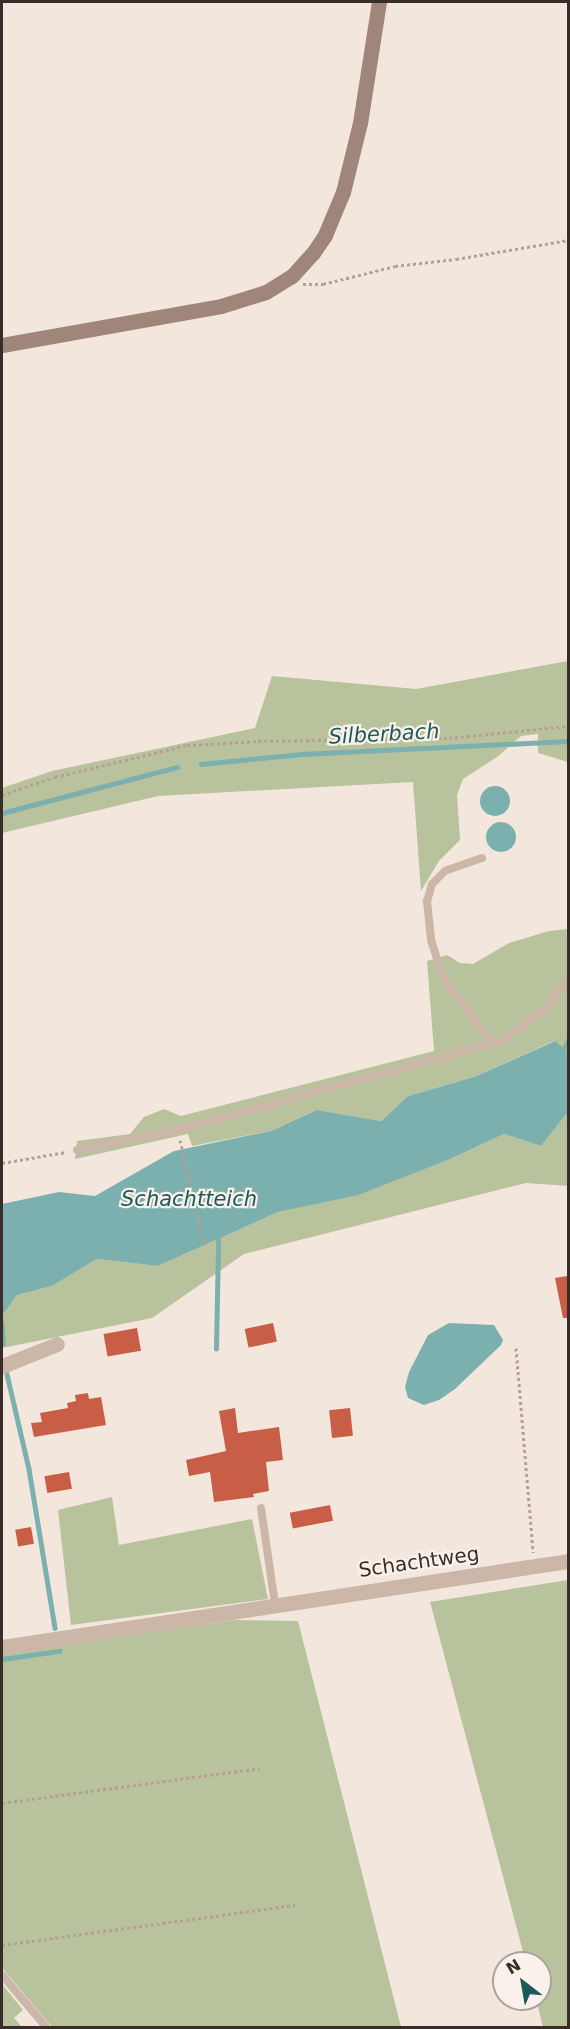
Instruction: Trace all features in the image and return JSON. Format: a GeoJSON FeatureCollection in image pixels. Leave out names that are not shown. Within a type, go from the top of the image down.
{"type":"FeatureCollection","features":[{"type":"Feature","properties":{"kind":"street"},"geometry":{"type":"LineString","coordinates":[[2,345],[221,306],[266,292],[292,276],[313,253],[325,235],[343,192],[360,123],[379,2]]}},
{"type":"Feature","properties":{"kind":"street"},"geometry":{"type":"LineString","coordinates":[[2,1366],[57,1344]]}},
{"type":"Feature","properties":{"kind":"street","name":"Schachtweg"},"geometry":{"type":"LineString","coordinates":[[2,1647],[568,1561]]}},
{"type":"Feature","properties":{"kind":"lane"},"geometry":{"type":"LineString","coordinates":[[482,858],[445,871],[432,884],[427,901],[430,940],[443,978],[493,1043]]}},
{"type":"Feature","properties":{"kind":"lane"},"geometry":{"type":"LineString","coordinates":[[77,1150],[177,1130],[503,1040],[546,1009],[568,979]]}},
{"type":"Feature","properties":{"kind":"lane"},"geometry":{"type":"LineString","coordinates":[[91,1156],[97,1147]]}},
{"type":"Feature","properties":{"kind":"lane"},"geometry":{"type":"LineString","coordinates":[[261,1508],[275,1604]]}},
{"type":"Feature","properties":{"kind":"lane"},"geometry":{"type":"LineString","coordinates":[[2,1975],[47,2028]]}},
{"type":"Feature","properties":{"kind":"path"},"geometry":{"type":"LineString","coordinates":[[292,276],[303,284],[323,284],[395,266],[456,260],[568,240]]}},
{"type":"Feature","properties":{"kind":"path"},"geometry":{"type":"LineString","coordinates":[[2,795],[55,777],[187,746],[258,741],[449,738],[568,726]]}},
{"type":"Feature","properties":{"kind":"path"},"geometry":{"type":"LineString","coordinates":[[177,1130],[204,1243]]}},
{"type":"Feature","properties":{"kind":"path"},"geometry":{"type":"LineString","coordinates":[[2,1163],[77,1150]]}},
{"type":"Feature","properties":{"kind":"path"},"geometry":{"type":"LineString","coordinates":[[516,1348],[534,1566]]}},
{"type":"Feature","properties":{"kind":"path"},"geometry":{"type":"LineString","coordinates":[[2,1803],[260,1768]]}},
{"type":"Feature","properties":{"kind":"path"},"geometry":{"type":"LineString","coordinates":[[2,1945],[295,1905]]}},
{"type":"Feature","properties":{"kind":"green space"},"geometry":{"type":"Polygon","coordinates":[[[568,661],[568,762],[538,753],[538,734],[521,736],[497,757],[463,779],[457,795],[460,840],[439,861],[421,891],[413,782],[158,796],[2,833],[2,788],[52,771],[255,728],[272,676],[416,689],[568,661]]]}},
{"type":"Feature","properties":{"kind":"green space"},"geometry":{"type":"Polygon","coordinates":[[[568,929],[568,1052],[554,1041],[474,1077],[408,1096],[381,1121],[317,1110],[271,1131],[192,1146],[188,1134],[75,1159],[77,1141],[130,1134],[144,1117],[164,1109],[181,1116],[434,1051],[427,961],[447,955],[460,963],[473,964],[509,943],[549,931],[568,929]]]}},
{"type":"Feature","properties":{"kind":"green space"},"geometry":{"type":"Polygon","coordinates":[[[568,1112],[568,1186],[526,1183],[244,1254],[152,1318],[2,1348],[2,1316],[17,1295],[52,1286],[97,1259],[158,1266],[278,1212],[358,1194],[448,1160],[504,1134],[541,1146],[568,1112]]]}},
{"type":"Feature","properties":{"kind":"green space"},"geometry":{"type":"Polygon","coordinates":[[[112,1497],[119,1545],[252,1519],[268,1599],[71,1625],[58,1510],[112,1497]]]}},
{"type":"Feature","properties":{"kind":"green space"},"geometry":{"type":"Polygon","coordinates":[[[568,1580],[568,2027],[543,2027],[539,2011],[552,2011],[552,1951],[523,1951],[430,1602],[568,1580]]]}},
{"type":"Feature","properties":{"kind":"green space"},"geometry":{"type":"Polygon","coordinates":[[[235,1620],[298,1621],[401,2027],[52,2027],[2,1968],[2,1653],[235,1620]]]}},
{"type":"Feature","properties":{"kind":"green space"},"geometry":{"type":"Polygon","coordinates":[[[2,1984],[23,2010],[14,2018],[22,2027],[2,2027],[2,1984]]]}},
{"type":"Feature","properties":{"kind":"water"},"geometry":{"type":"Polygon","coordinates":[[[495,786],[506,790],[510,801],[506,812],[495,816],[484,812],[480,801],[484,790],[495,786]]]}},
{"type":"Feature","properties":{"kind":"water"},"geometry":{"type":"Polygon","coordinates":[[[501,822],[512,826],[516,837],[512,848],[501,852],[490,848],[486,837],[490,826],[501,822]]]}},
{"type":"Feature","properties":{"kind":"water","name":"Schachtteich"},"geometry":{"type":"Polygon","coordinates":[[[555,1041],[568,1052],[568,1112],[541,1146],[504,1134],[448,1160],[358,1195],[278,1212],[158,1266],[97,1259],[52,1286],[17,1295],[2,1316],[2,1204],[59,1192],[95,1196],[174,1151],[271,1131],[317,1110],[381,1121],[408,1096],[474,1077],[555,1041]]]}},
{"type":"Feature","properties":{"kind":"water"},"geometry":{"type":"Polygon","coordinates":[[[449,1323],[494,1325],[503,1340],[501,1345],[455,1389],[439,1400],[424,1405],[408,1398],[405,1387],[409,1372],[428,1335],[449,1323]]]}},
{"type":"Feature","properties":{"kind":"building"},"geometry":{"type":"Polygon","coordinates":[[[567,1276],[568,1318],[563,1318],[555,1278],[567,1276]]]}},
{"type":"Feature","properties":{"kind":"building"},"geometry":{"type":"Polygon","coordinates":[[[273,1323],[277,1342],[249,1348],[245,1329],[273,1323]]]}},
{"type":"Feature","properties":{"kind":"building"},"geometry":{"type":"Polygon","coordinates":[[[137,1328],[141,1351],[108,1357],[104,1334],[137,1328]]]}},
{"type":"Feature","properties":{"kind":"building"},"geometry":{"type":"Polygon","coordinates":[[[88,1393],[89,1399],[101,1397],[106,1425],[34,1437],[31,1423],[42,1422],[40,1413],[68,1408],[67,1403],[76,1401],[75,1395],[88,1393]]]}},
{"type":"Feature","properties":{"kind":"building"},"geometry":{"type":"Polygon","coordinates":[[[235,1408],[238,1433],[279,1427],[283,1460],[266,1462],[269,1491],[253,1494],[254,1497],[214,1502],[210,1472],[189,1476],[186,1460],[226,1451],[219,1411],[235,1408]]]}},
{"type":"Feature","properties":{"kind":"building"},"geometry":{"type":"Polygon","coordinates":[[[350,1408],[353,1436],[332,1438],[329,1410],[350,1408]]]}},
{"type":"Feature","properties":{"kind":"building"},"geometry":{"type":"Polygon","coordinates":[[[69,1472],[72,1489],[47,1493],[44,1476],[69,1472]]]}},
{"type":"Feature","properties":{"kind":"building"},"geometry":{"type":"Polygon","coordinates":[[[330,1505],[333,1521],[293,1529],[290,1513],[330,1505]]]}},
{"type":"Feature","properties":{"kind":"building"},"geometry":{"type":"Polygon","coordinates":[[[31,1527],[34,1544],[18,1547],[15,1530],[31,1527]]]}},
{"type":"Feature","properties":{"kind":"waterway","name":"Silberbach"},"geometry":{"type":"LineString","coordinates":[[201,764],[302,754],[568,741]]}},
{"type":"Feature","properties":{"kind":"waterway","name":"Silberbach"},"geometry":{"type":"LineString","coordinates":[[2,813],[177,767]]}},
{"type":"Feature","properties":{"kind":"waterway"},"geometry":{"type":"LineString","coordinates":[[564,1048],[568,1041]]}},
{"type":"Feature","properties":{"kind":"waterway"},"geometry":{"type":"LineString","coordinates":[[216,1349],[218,1240]]}},
{"type":"Feature","properties":{"kind":"waterway"},"geometry":{"type":"LineString","coordinates":[[2,1322],[3,1344]]}},
{"type":"Feature","properties":{"kind":"waterway"},"geometry":{"type":"LineString","coordinates":[[6,1370],[29,1469],[55,1628]]}},
{"type":"Feature","properties":{"kind":"waterway"},"geometry":{"type":"LineString","coordinates":[[2,1659],[59,1651]]}}]}
